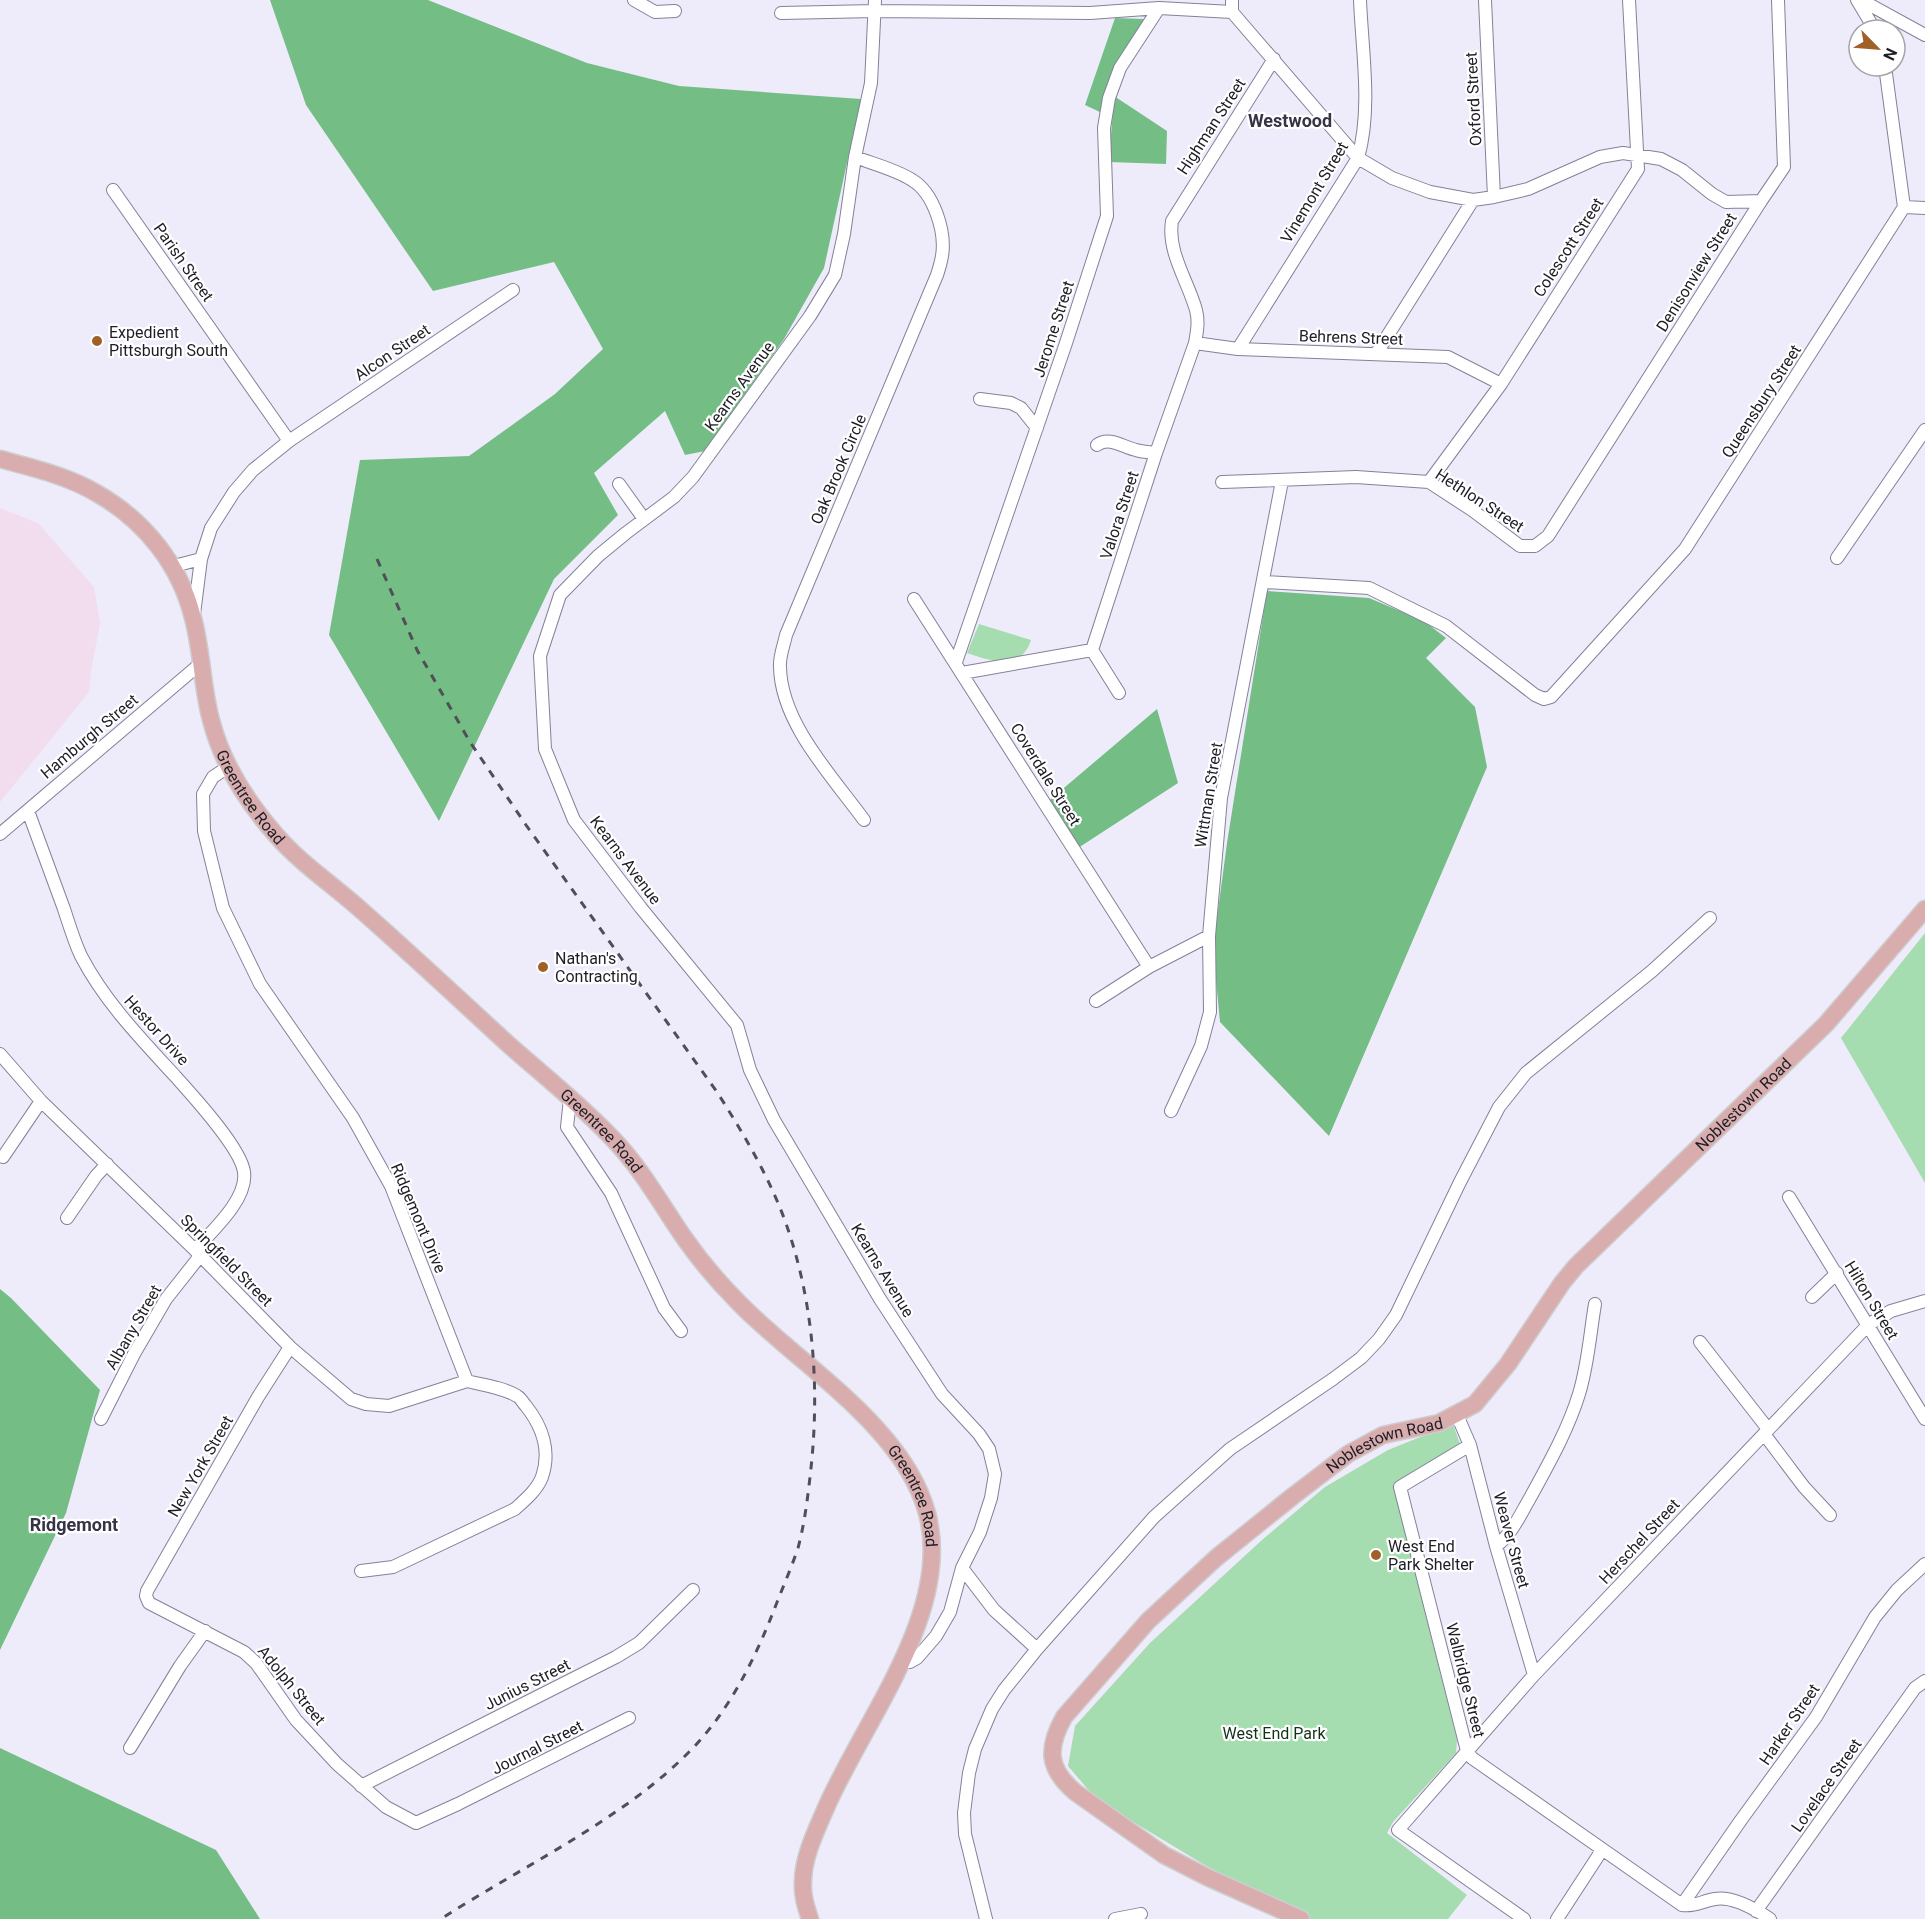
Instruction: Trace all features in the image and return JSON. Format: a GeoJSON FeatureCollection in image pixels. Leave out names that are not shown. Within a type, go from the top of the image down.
{"type":"FeatureCollection","features":[{"type":"Feature","properties":{"kind":"main road","name":"Greentree Road"},"geometry":{"type":"LineString","coordinates":[[0,459],[60,476],[98,494],[135,519],[174,566],[194,618],[211,723],[228,767],[242,790],[279,838],[403,946],[615,1140],[644,1177],[688,1243],[718,1281],[744,1308],[865,1416],[887,1439],[913,1477],[924,1500],[930,1521],[933,1552],[930,1582],[919,1620],[901,1661],[835,1786],[804,1865],[802,1887],[810,1919]]}},
{"type":"Feature","properties":{"kind":"main road","name":"Noblestown Road"},"geometry":{"type":"LineString","coordinates":[[1301,1919],[1164,1855],[1126,1830],[1061,1780],[1053,1762],[1053,1742],[1064,1717],[1148,1621],[1216,1558],[1348,1454],[1383,1435],[1438,1423],[1475,1404],[1508,1364],[1562,1283],[1576,1266],[1826,1024],[1925,909]]}},
{"type":"Feature","properties":{"kind":"street"},"geometry":{"type":"LineString","coordinates":[[634,0],[655,12],[675,11]]}},
{"type":"Feature","properties":{"kind":"street","name":"Vinemont Street"},"geometry":{"type":"LineString","coordinates":[[1238,349],[1358,158],[1362,142],[1365,96],[1360,0]]}},
{"type":"Feature","properties":{"kind":"street","name":"Oxford Street"},"geometry":{"type":"LineString","coordinates":[[1485,0],[1494,197]]}},
{"type":"Feature","properties":{"kind":"street","name":"Colescott Street"},"geometry":{"type":"LineString","coordinates":[[1429,482],[1501,384],[1638,169],[1629,0]]}},
{"type":"Feature","properties":{"kind":"street","name":"Denisonview Street"},"geometry":{"type":"LineString","coordinates":[[1548,536],[1784,167],[1779,0]]}},
{"type":"Feature","properties":{"kind":"street"},"geometry":{"type":"LineString","coordinates":[[1859,0],[1869,18]]}},
{"type":"Feature","properties":{"kind":"street"},"geometry":{"type":"LineString","coordinates":[[1859,0],[1925,35]]}},
{"type":"Feature","properties":{"kind":"street"},"geometry":{"type":"LineString","coordinates":[[781,13],[875,5],[1090,13],[1232,6],[1358,158],[1392,178],[1430,192],[1473,200],[1528,189],[1600,157],[1623,153],[1661,159],[1682,170],[1712,195],[1726,202],[1761,201]]}},
{"type":"Feature","properties":{"kind":"street","name":"Kearns Avenue"},"geometry":{"type":"LineString","coordinates":[[875,5],[871,83],[855,157],[835,275],[824,295],[693,477],[675,497],[598,556],[560,595],[540,656],[545,749],[574,820],[641,908],[737,1025],[750,1070],[774,1120],[880,1299],[942,1394],[979,1434],[989,1449],[995,1474],[991,1498],[980,1532],[962,1568],[950,1612],[936,1636],[917,1658],[910,1662],[901,1661]]}},
{"type":"Feature","properties":{"kind":"street","name":"Jerome Street"},"geometry":{"type":"LineString","coordinates":[[959,667],[1107,216],[1104,128],[1109,98],[1120,68],[1159,8]]}},
{"type":"Feature","properties":{"kind":"street","name":"Highman Street"},"geometry":{"type":"LineString","coordinates":[[1177,210],[1274,59]]}},
{"type":"Feature","properties":{"kind":"street"},"geometry":{"type":"LineString","coordinates":[[1887,78],[1904,207],[1925,208]]}},
{"type":"Feature","properties":{"kind":"street","name":"Oak Brook Circle"},"geometry":{"type":"LineString","coordinates":[[855,157],[903,176],[919,186],[927,195],[935,211],[941,234],[942,255],[937,275],[786,635],[779,665],[784,701],[799,730],[864,820]]}},
{"type":"Feature","properties":{"kind":"street","name":"Parish Street"},"geometry":{"type":"LineString","coordinates":[[113,190],[290,441]]}},
{"type":"Feature","properties":{"kind":"street"},"geometry":{"type":"LineString","coordinates":[[1376,354],[1473,200]]}},
{"type":"Feature","properties":{"kind":"street","name":"Queensbury Street"},"geometry":{"type":"LineString","coordinates":[[1263,582],[1369,588],[1446,626],[1535,695],[1544,699],[1551,697],[1685,549],[1904,207]]}},
{"type":"Feature","properties":{"kind":"street","name":"Valora Street"},"geometry":{"type":"LineString","coordinates":[[1092,650],[1156,453],[1195,343],[1198,328],[1197,311],[1179,267],[1170,231],[1177,210]]}},
{"type":"Feature","properties":{"kind":"street","name":"Alcon Street"},"geometry":{"type":"LineString","coordinates":[[194,618],[201,559],[211,528],[234,492],[253,470],[290,441],[513,290]]}},
{"type":"Feature","properties":{"kind":"street","name":"Behrens Street"},"geometry":{"type":"LineString","coordinates":[[1195,343],[1238,349],[1448,357],[1501,384]]}},
{"type":"Feature","properties":{"kind":"street"},"geometry":{"type":"LineString","coordinates":[[980,399],[1011,403],[1021,408],[1037,428]]}},
{"type":"Feature","properties":{"kind":"street"},"geometry":{"type":"LineString","coordinates":[[1837,558],[1925,430]]}},
{"type":"Feature","properties":{"kind":"street"},"geometry":{"type":"LineString","coordinates":[[1097,445],[1105,441],[1115,442],[1136,450],[1156,453]]}},
{"type":"Feature","properties":{"kind":"street","name":"Hethlon Street"},"geometry":{"type":"LineString","coordinates":[[1222,482],[1356,477],[1429,482],[1472,510],[1520,546],[1535,546],[1548,536]]}},
{"type":"Feature","properties":{"kind":"street","name":"Wittman Street"},"geometry":{"type":"LineString","coordinates":[[1171,1111],[1201,1046],[1210,1012],[1209,936],[1221,798],[1282,481]]}},
{"type":"Feature","properties":{"kind":"street"},"geometry":{"type":"LineString","coordinates":[[619,484],[644,519]]}},
{"type":"Feature","properties":{"kind":"street"},"geometry":{"type":"LineString","coordinates":[[174,566],[201,559]]}},
{"type":"Feature","properties":{"kind":"street","name":"Coverdale Street"},"geometry":{"type":"LineString","coordinates":[[914,599],[1149,967]]}},
{"type":"Feature","properties":{"kind":"street"},"geometry":{"type":"LineString","coordinates":[[959,667],[1092,650],[1119,693]]}},
{"type":"Feature","properties":{"kind":"street","name":"Hamburgh Street"},"geometry":{"type":"LineString","coordinates":[[0,834],[200,664]]}},
{"type":"Feature","properties":{"kind":"street","name":"Ridgemont Drive"},"geometry":{"type":"LineString","coordinates":[[228,767],[213,777],[203,794],[204,831],[223,908],[260,984],[353,1118],[391,1186],[467,1382]]}},
{"type":"Feature","properties":{"kind":"street","name":"Hestor Drive"},"geometry":{"type":"LineString","coordinates":[[28,811],[80,954],[96,981],[143,1042],[195,1097],[234,1149],[244,1170],[244,1185],[238,1200],[197,1253]]}},
{"type":"Feature","properties":{"kind":"street"},"geometry":{"type":"LineString","coordinates":[[986,1919],[965,1834],[964,1813],[969,1773],[975,1749],[992,1709],[1004,1690],[1037,1649],[1154,1517],[1230,1449],[1361,1358],[1396,1315],[1479,1143],[1499,1107],[1526,1073],[1652,971],[1710,918]]}},
{"type":"Feature","properties":{"kind":"street"},"geometry":{"type":"LineString","coordinates":[[1096,1001],[1149,967],[1209,936]]}},
{"type":"Feature","properties":{"kind":"street","name":"Springfield Street"},"geometry":{"type":"LineString","coordinates":[[0,1054],[41,1101],[290,1347],[351,1399],[366,1404],[389,1406],[467,1382]]}},
{"type":"Feature","properties":{"kind":"street"},"geometry":{"type":"LineString","coordinates":[[570,1099],[567,1127],[611,1193],[664,1308],[681,1331]]}},
{"type":"Feature","properties":{"kind":"street"},"geometry":{"type":"LineString","coordinates":[[3,1156],[41,1101]]}},
{"type":"Feature","properties":{"kind":"street"},"geometry":{"type":"LineString","coordinates":[[67,1218],[107,1164]]}},
{"type":"Feature","properties":{"kind":"street","name":"Hilton Street"},"geometry":{"type":"LineString","coordinates":[[1789,1197],[1925,1419]]}},
{"type":"Feature","properties":{"kind":"street","name":"Albany Street"},"geometry":{"type":"LineString","coordinates":[[101,1419],[134,1354],[166,1299],[197,1253]]}},
{"type":"Feature","properties":{"kind":"street"},"geometry":{"type":"LineString","coordinates":[[1812,1297],[1837,1273]]}},
{"type":"Feature","properties":{"kind":"street","name":"Herschel Street"},"geometry":{"type":"LineString","coordinates":[[1524,1919],[1398,1830],[1534,1675],[1868,1325],[1891,1311],[1925,1301]]}},
{"type":"Feature","properties":{"kind":"street"},"geometry":{"type":"LineString","coordinates":[[1496,1546],[1505,1540],[1512,1529],[1548,1465],[1574,1410],[1583,1377],[1595,1304]]}},
{"type":"Feature","properties":{"kind":"street"},"geometry":{"type":"LineString","coordinates":[[1700,1342],[1804,1487],[1830,1515]]}},
{"type":"Feature","properties":{"kind":"street","name":"New York Street"},"geometry":{"type":"LineString","coordinates":[[149,1603],[146,1596],[147,1591],[258,1397],[290,1347]]}},
{"type":"Feature","properties":{"kind":"street"},"geometry":{"type":"LineString","coordinates":[[361,1571],[393,1567],[515,1509],[531,1494],[542,1477],[545,1456],[544,1438],[534,1416],[519,1396],[495,1387],[467,1382]]}},
{"type":"Feature","properties":{"kind":"street","name":"Weaver Street"},"geometry":{"type":"LineString","coordinates":[[1457,1415],[1470,1445],[1496,1546],[1534,1675]]}},
{"type":"Feature","properties":{"kind":"street","name":"Walbridge Street"},"geometry":{"type":"LineString","coordinates":[[1470,1445],[1400,1487],[1467,1751],[1472,1758],[1682,1905]]}},
{"type":"Feature","properties":{"kind":"street","name":"Harker Street"},"geometry":{"type":"LineString","coordinates":[[1682,1905],[1816,1717],[1875,1617],[1897,1590],[1925,1564]]}},
{"type":"Feature","properties":{"kind":"street"},"geometry":{"type":"LineString","coordinates":[[962,1568],[994,1610],[1037,1649]]}},
{"type":"Feature","properties":{"kind":"street","name":"Junius Street"},"geometry":{"type":"LineString","coordinates":[[361,1786],[616,1657],[639,1643],[693,1590]]}},
{"type":"Feature","properties":{"kind":"street","name":"Adolph Street"},"geometry":{"type":"LineString","coordinates":[[149,1603],[244,1652],[256,1663],[296,1720],[361,1786],[386,1807],[416,1823],[458,1804]]}},
{"type":"Feature","properties":{"kind":"street"},"geometry":{"type":"LineString","coordinates":[[130,1748],[180,1666],[205,1631]]}},
{"type":"Feature","properties":{"kind":"street","name":"Lovelace Street"},"geometry":{"type":"LineString","coordinates":[[1756,1911],[1915,1688],[1925,1681]]}},
{"type":"Feature","properties":{"kind":"street","name":"Journal Street"},"geometry":{"type":"LineString","coordinates":[[458,1804],[629,1718]]}},
{"type":"Feature","properties":{"kind":"street"},"geometry":{"type":"LineString","coordinates":[[1557,1919],[1602,1850]]}},
{"type":"Feature","properties":{"kind":"street"},"geometry":{"type":"LineString","coordinates":[[1682,1905],[1693,1907],[1715,1899],[1728,1900],[1770,1919]]}},
{"type":"Feature","properties":{"kind":"street"},"geometry":{"type":"LineString","coordinates":[[1115,1919],[1141,1914]]}},
{"type":"Feature","properties":{"kind":"shaded area"},"geometry":{"type":"Polygon","coordinates":[[[0,508],[38,523],[94,587],[100,623],[89,692],[0,802],[0,508]]]}},
{"type":"Feature","properties":{"kind":"green space"},"geometry":{"type":"Polygon","coordinates":[[[270,0],[428,0],[587,63],[679,86],[861,99],[824,268],[784,339],[705,451],[685,455],[665,411],[594,473],[618,515],[554,579],[439,821],[329,635],[360,460],[469,456],[555,394],[603,349],[554,262],[433,291],[306,105],[270,0]]]}},
{"type":"Feature","properties":{"kind":"green space"},"geometry":{"type":"Polygon","coordinates":[[[1115,18],[1144,19],[1115,67],[1102,113],[1085,105],[1115,18]]]}},
{"type":"Feature","properties":{"kind":"green space"},"geometry":{"type":"Polygon","coordinates":[[[1114,96],[1167,131],[1166,164],[1109,162],[1114,96]]]}},
{"type":"Feature","properties":{"kind":"green space"},"geometry":{"type":"Polygon","coordinates":[[[1267,591],[1369,598],[1424,621],[1446,638],[1426,658],[1475,707],[1487,767],[1329,1136],[1220,1022],[1213,948],[1227,843],[1267,591]]]}},
{"type":"Feature","properties":{"kind":"green space"},"geometry":{"type":"Polygon","coordinates":[[[979,624],[1031,640],[1020,657],[1013,660],[1004,662],[976,656],[967,653],[979,624]]]}},
{"type":"Feature","properties":{"kind":"green space"},"geometry":{"type":"Polygon","coordinates":[[[1157,709],[1178,783],[1075,850],[1045,804],[1157,709]]]}},
{"type":"Feature","properties":{"kind":"green space"},"geometry":{"type":"Polygon","coordinates":[[[1925,933],[1925,1183],[1841,1038],[1925,933]]]}},
{"type":"Feature","properties":{"kind":"green space"},"geometry":{"type":"Polygon","coordinates":[[[0,1289],[100,1390],[66,1513],[0,1650],[0,1289]]]}},
{"type":"Feature","properties":{"kind":"green space","name":"West End Park"},"geometry":{"type":"Polygon","coordinates":[[[1453,1424],[1460,1444],[1393,1484],[1457,1740],[1456,1753],[1393,1822],[1387,1833],[1467,1895],[1448,1919],[1307,1919],[1203,1864],[1097,1800],[1068,1766],[1075,1726],[1150,1643],[1262,1540],[1325,1487],[1388,1450],[1453,1424]]]}},
{"type":"Feature","properties":{"kind":"green space"},"geometry":{"type":"Polygon","coordinates":[[[0,1748],[216,1850],[260,1919],[0,1919],[0,1748]]]}},
{"type":"Feature","properties":{"kind":"railway"},"geometry":{"type":"LineString","coordinates":[[377,559],[417,650],[470,742],[526,825],[717,1092],[754,1154],[777,1201],[794,1248],[808,1310],[814,1373],[814,1436],[798,1548],[749,1667],[716,1721],[689,1752],[633,1799],[570,1842],[441,1919]]}},
{"type":"Feature","properties":{"kind":"place","name":"Expedient Pittsburgh South"},"geometry":{"type":"Point","coordinates":[97,341]}},
{"type":"Feature","properties":{"kind":"place","name":"Nathan's Contracting"},"geometry":{"type":"Point","coordinates":[543,967]}},
{"type":"Feature","properties":{"kind":"place","name":"West End Park Shelter"},"geometry":{"type":"Point","coordinates":[1376,1555]}},
{"type":"Feature","properties":{"kind":"district","name":"Westwood"},"geometry":{"type":"Point","coordinates":[1290,121]}},
{"type":"Feature","properties":{"kind":"district","name":"Ridgemont"},"geometry":{"type":"Point","coordinates":[74,1525]}}]}
